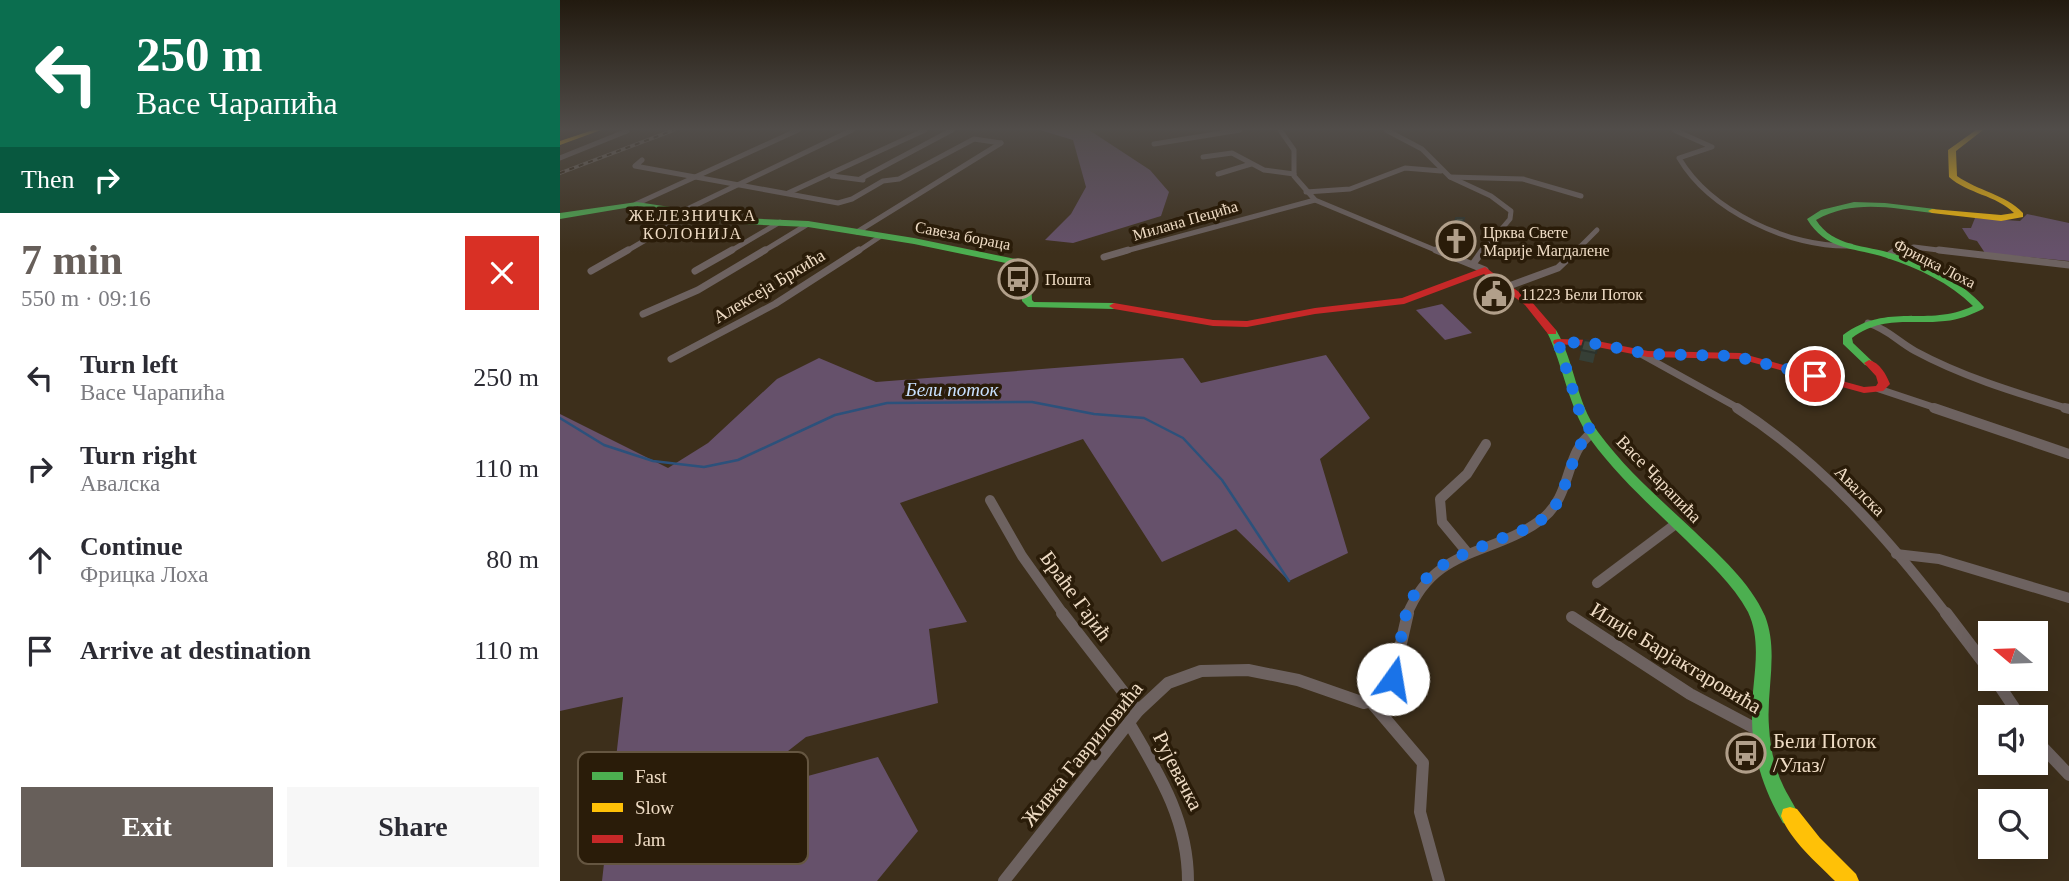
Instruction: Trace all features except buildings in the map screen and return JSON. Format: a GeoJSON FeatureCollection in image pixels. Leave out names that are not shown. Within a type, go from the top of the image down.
{"type":"FeatureCollection","features":[{"type":"Feature","properties":{"kind":"main road","name":"Фрицка Лоха"},"geometry":{"type":"LineString","coordinates":[[1868,323],[1965,315],[1979,307],[1958,290],[1889,255],[1851,246],[1820,233],[1812,224],[1812,217],[1828,209],[1883,206],[1998,217],[2020,215],[2015,207],[1967,188],[1953,177],[1953,171]]}},
{"type":"Feature","properties":{"kind":"main road","name":"Савеза бораца"},"geometry":{"type":"LineString","coordinates":[[560,216],[636,204],[743,221],[808,224],[1025,264],[1027,301],[1032,305],[1129,307],[1230,325],[1264,322],[1315,311],[1404,301],[1478,267]]}},
{"type":"Feature","properties":{"kind":"main road","name":"Васе Чарапића"},"geometry":{"type":"LineString","coordinates":[[1478,267],[1509,286],[1543,320],[1558,342],[1580,413],[1592,433],[1730,577],[1749,602],[1761,624],[1767,654],[1760,731],[1764,763],[1781,805],[1809,842],[1849,881]]}},
{"type":"Feature","properties":{"kind":"main road"},"geometry":{"type":"LineString","coordinates":[[1663,355],[1740,356],[1864,390],[1880,389],[1884,384],[1881,375],[1854,353],[1847,341],[1854,329],[1868,323]]}},
{"type":"Feature","properties":{"kind":"main road","name":"Авалска"},"geometry":{"type":"LineString","coordinates":[[1558,342],[1592,343],[1663,355]]}},
{"type":"Feature","properties":{"kind":"street"},"geometry":{"type":"LineString","coordinates":[[659,171],[838,203],[852,199],[881,182]]}},
{"type":"Feature","properties":{"kind":"street"},"geometry":{"type":"LineString","coordinates":[[636,204],[707,171]]}},
{"type":"Feature","properties":{"kind":"street"},"geometry":{"type":"LineString","coordinates":[[591,271],[685,213],[766,171]]}},
{"type":"Feature","properties":{"kind":"street"},"geometry":{"type":"LineString","coordinates":[[786,194],[838,171]]}},
{"type":"Feature","properties":{"kind":"street"},"geometry":{"type":"LineString","coordinates":[[860,179],[875,171]]}},
{"type":"Feature","properties":{"kind":"street"},"geometry":{"type":"LineString","coordinates":[[830,175],[881,182],[900,179],[914,171]]}},
{"type":"Feature","properties":{"kind":"street"},"geometry":{"type":"LineString","coordinates":[[857,232],[956,171]]}},
{"type":"Feature","properties":{"kind":"street"},"geometry":{"type":"LineString","coordinates":[[1218,174],[1228,171]]}},
{"type":"Feature","properties":{"kind":"street"},"geometry":{"type":"LineString","coordinates":[[1275,171],[1294,174]]}},
{"type":"Feature","properties":{"kind":"street"},"geometry":{"type":"LineString","coordinates":[[1306,192],[1358,187],[1397,171]]}},
{"type":"Feature","properties":{"kind":"street"},"geometry":{"type":"LineString","coordinates":[[1441,171],[1491,196],[1512,213],[1510,219],[1489,239],[1478,267]]}},
{"type":"Feature","properties":{"kind":"street"},"geometry":{"type":"LineString","coordinates":[[1690,171],[1711,196],[1726,208],[1785,232],[1828,244],[1851,246]]}},
{"type":"Feature","properties":{"kind":"street","name":"Васе Чарапића"},"geometry":{"type":"LineString","coordinates":[[1294,174],[1315,200],[1478,267]]}},
{"type":"Feature","properties":{"kind":"street"},"geometry":{"type":"LineString","coordinates":[[1450,177],[1523,179],[1581,196]]}},
{"type":"Feature","properties":{"kind":"street","name":"Милана Пецића"},"geometry":{"type":"LineString","coordinates":[[1104,257],[1217,224],[1315,200]]}},
{"type":"Feature","properties":{"kind":"street"},"geometry":{"type":"LineString","coordinates":[[695,271],[780,222]]}},
{"type":"Feature","properties":{"kind":"street"},"geometry":{"type":"LineString","coordinates":[[643,314],[698,290],[808,224]]}},
{"type":"Feature","properties":{"kind":"street"},"geometry":{"type":"LineString","coordinates":[[1509,286],[1558,268],[1597,230]]}},
{"type":"Feature","properties":{"kind":"street","name":"Алексеја Бркића"},"geometry":{"type":"LineString","coordinates":[[671,359],[775,304],[881,236]]}},
{"type":"Feature","properties":{"kind":"street"},"geometry":{"type":"LineString","coordinates":[[1889,255],[1899,248],[1914,247],[2069,265]]}},
{"type":"Feature","properties":{"kind":"street"},"geometry":{"type":"LineString","coordinates":[[1868,323],[1888,330],[1913,350],[2002,388],[2069,409]]}},
{"type":"Feature","properties":{"kind":"street","name":"Авалска"},"geometry":{"type":"LineString","coordinates":[[1639,353],[1674,371],[1776,435],[1829,484],[1896,554],[1978,656]]}},
{"type":"Feature","properties":{"kind":"street","name":"Авалска"},"geometry":{"type":"LineString","coordinates":[[1663,355],[1674,371]]}},
{"type":"Feature","properties":{"kind":"street"},"geometry":{"type":"LineString","coordinates":[[1880,389],[2069,454]]}},
{"type":"Feature","properties":{"kind":"street"},"geometry":{"type":"LineString","coordinates":[[1439,881],[1420,812],[1423,764],[1371,702],[1393,679],[1402,631],[1424,581],[1443,564],[1466,551],[1522,532],[1550,512],[1564,492],[1581,442],[1592,433]]}},
{"type":"Feature","properties":{"kind":"street"},"geometry":{"type":"LineString","coordinates":[[1466,551],[1443,525],[1438,506],[1440,499],[1475,464],[1486,444]]}},
{"type":"Feature","properties":{"kind":"street","name":"Браће Гајић"},"geometry":{"type":"LineString","coordinates":[[990,500],[1007,534],[1076,632],[1138,711]]}},
{"type":"Feature","properties":{"kind":"street"},"geometry":{"type":"LineString","coordinates":[[1597,583],[1677,523]]}},
{"type":"Feature","properties":{"kind":"street"},"geometry":{"type":"LineString","coordinates":[[1896,554],[1939,559],[2069,597]]}},
{"type":"Feature","properties":{"kind":"street","name":"Илије Барјактаровића"},"geometry":{"type":"LineString","coordinates":[[1572,618],[1690,694],[1760,731]]}},
{"type":"Feature","properties":{"kind":"street","name":"Живка Гавриловића"},"geometry":{"type":"LineString","coordinates":[[1004,881],[1138,711],[1158,691],[1179,677],[1210,671],[1287,676],[1324,687],[1362,703],[1371,702]]}},
{"type":"Feature","properties":{"kind":"street","name":"Рујевачка"},"geometry":{"type":"LineString","coordinates":[[1129,723],[1179,812],[1185,832],[1188,881]]}},
{"type":"Feature","properties":{"kind":"street"},"geometry":{"type":"LineString","coordinates":[[2048,752],[2069,775]]}},
{"type":"Feature","properties":{"kind":"shaded area"},"geometry":{"type":"Polygon","coordinates":[[[1082,171],[1151,171],[1169,192],[1161,216],[1073,243],[1045,240],[1071,214],[1086,187],[1082,171]]]}},
{"type":"Feature","properties":{"kind":"shaded area"},"geometry":{"type":"Polygon","coordinates":[[[2027,214],[2069,223],[2069,261],[1985,253],[1977,241],[1969,239],[1962,228],[1971,228],[1975,218],[2020,221],[2027,214]]]}},
{"type":"Feature","properties":{"kind":"shaded area"},"geometry":{"type":"Polygon","coordinates":[[[1442,304],[1472,333],[1445,340],[1416,310],[1442,304]]]}},
{"type":"Feature","properties":{"kind":"shaded area"},"geometry":{"type":"Polygon","coordinates":[[[1326,355],[1370,418],[1320,459],[1348,553],[1289,581],[1236,529],[1162,562],[1083,439],[900,503],[967,622],[929,629],[938,703],[806,737],[787,752],[617,752],[623,697],[560,711],[560,414],[668,468],[708,443],[777,379],[819,358],[876,382],[1183,358],[1201,383],[1326,355]]]}},
{"type":"Feature","properties":{"kind":"shaded area"},"geometry":{"type":"Polygon","coordinates":[[[878,757],[918,831],[877,881],[602,881],[604,864],[808,864],[808,776],[878,757]]]}},
{"type":"Feature","properties":{"kind":"waterway","name":"Бели поток"},"geometry":{"type":"LineString","coordinates":[[560,418],[604,445],[653,461],[704,467],[738,460],[835,415],[887,403],[1032,402],[1094,414],[1144,418],[1183,438],[1222,480],[1289,581]]}},
{"type":"Feature","properties":{"kind":"railway"},"geometry":{"type":"LineString","coordinates":[[560,173],[565,171]]}},
{"type":"Feature","properties":{"kind":"traffic: fast"},"geometry":{"type":"LineString","coordinates":[[560,216],[637,204],[743,221],[808,224],[914,241],[1025,264],[1027,301],[1032,305],[1114,306]]}},
{"type":"Feature","properties":{"kind":"traffic: fast"},"geometry":{"type":"LineString","coordinates":[[1869,363],[1848,344],[1847,337],[1861,326],[1894,319],[1947,318],[1963,315],[1979,307],[1961,290],[1926,271],[1891,256],[1835,242],[1817,229],[1811,219],[1839,207],[1869,204],[1932,211]]}},
{"type":"Feature","properties":{"kind":"traffic: fast"},"geometry":{"type":"LineString","coordinates":[[1552,332],[1580,411],[1594,435],[1639,487],[1727,572],[1744,593],[1757,616],[1764,651],[1761,739],[1771,779],[1790,816]]}},
{"type":"Feature","properties":{"kind":"traffic: slow"},"geometry":{"type":"LineString","coordinates":[[1932,211],[2001,218],[2020,215],[1997,198],[1961,183],[1953,177],[1953,171]]}},
{"type":"Feature","properties":{"kind":"traffic: slow"},"geometry":{"type":"LineString","coordinates":[[1790,816],[1813,845],[1849,881]]}},
{"type":"Feature","properties":{"kind":"traffic: jam"},"geometry":{"type":"LineString","coordinates":[[1114,306],[1213,323],[1247,324],[1315,311],[1404,301],[1485,270],[1528,303],[1552,332]]}},
{"type":"Feature","properties":{"kind":"traffic: jam"},"geometry":{"type":"LineString","coordinates":[[1558,342],[1592,343],[1648,354],[1740,356],[1864,390],[1879,389],[1884,384],[1881,375],[1869,363]]}},
{"type":"Feature","properties":{"kind":"place","name":"Црква Свете Марије Магдалене"},"geometry":{"type":"Point","coordinates":[1456,241]}},
{"type":"Feature","properties":{"kind":"place","name":"Пошта"},"geometry":{"type":"Point","coordinates":[1018,279]}},
{"type":"Feature","properties":{"kind":"place","name":"11223 Бели Поток"},"geometry":{"type":"Point","coordinates":[1494,294]}},
{"type":"Feature","properties":{"kind":"place","name":"Бели Поток /Улаз/"},"geometry":{"type":"Point","coordinates":[1746,753]}},
{"type":"Feature","properties":{"kind":"district","name":"ЖЕЛЕЗНИЧКА КОЛОНИЈА"},"geometry":{"type":"Point","coordinates":[693,224]}},
{"type":"Feature","properties":{"kind":"route"},"geometry":{"type":"LineString","coordinates":[[1393,679],[1405,621],[1415,596],[1430,573],[1466,551],[1531,527],[1550,512],[1564,492],[1581,442],[1592,433],[1580,413],[1558,342],[1592,343],[1648,354],[1696,353],[1734,356],[1815,376]]}}]}
